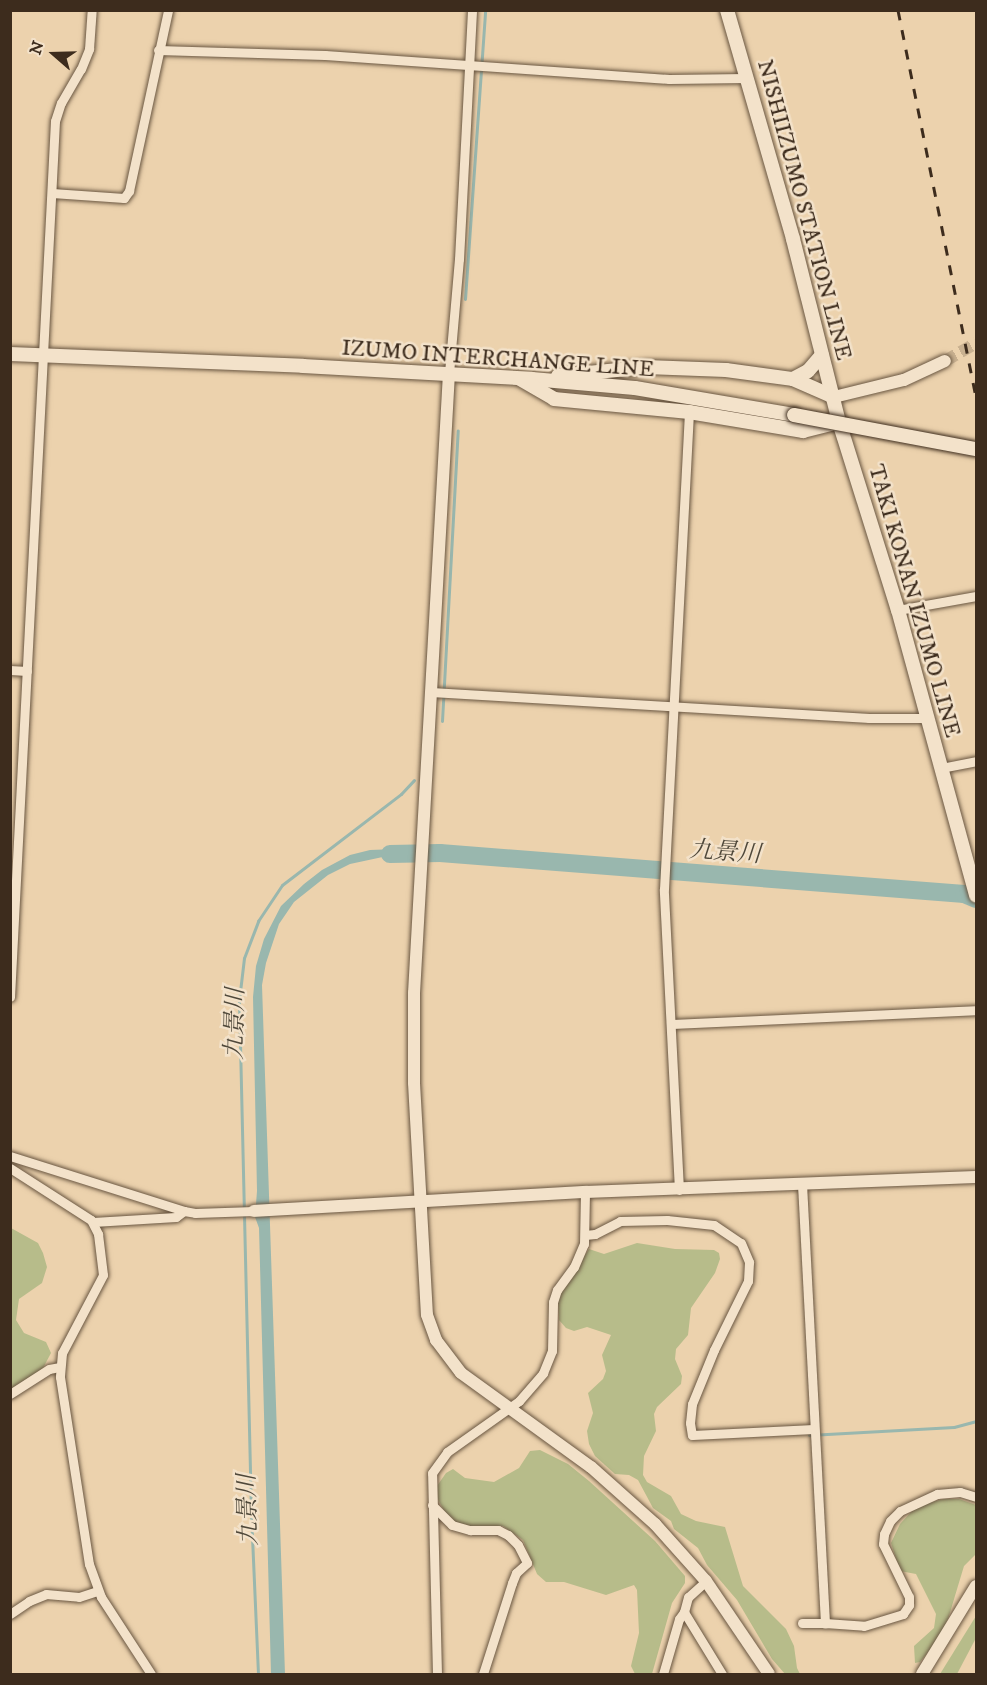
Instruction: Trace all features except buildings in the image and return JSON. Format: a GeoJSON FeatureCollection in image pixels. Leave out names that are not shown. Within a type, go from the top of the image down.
{"type":"FeatureCollection","features":[{"type":"Feature","properties":{"kind":"main road","name":"NISHIIZUMO STATION LINE"},"geometry":{"type":"LineString","coordinates":[[727,10],[793,239],[839,422]]}},
{"type":"Feature","properties":{"kind":"main road","name":"IZUMO INTERCHANGE LINE"},"geometry":{"type":"LineString","coordinates":[[10,354],[449,373],[656,391],[976,449]]}},
{"type":"Feature","properties":{"kind":"main road"},"geometry":{"type":"LineString","coordinates":[[793,379],[808,371],[822,355]]}},
{"type":"Feature","properties":{"kind":"main road"},"geometry":{"type":"LineString","coordinates":[[532,379],[646,367],[726,370],[793,379],[822,389],[834,397]]}},
{"type":"Feature","properties":{"kind":"main road"},"geometry":{"type":"LineString","coordinates":[[518,378],[554,399],[689,412],[803,431],[839,422]]}},
{"type":"Feature","properties":{"kind":"main road","name":"TAKI KONAN IZUMO LINE"},"geometry":{"type":"LineString","coordinates":[[839,422],[898,610],[976,896]]}},
{"type":"Feature","properties":{"kind":"street"},"geometry":{"type":"LineString","coordinates":[[10,997],[56,121],[61,103],[81,69],[89,49],[92,10]]}},
{"type":"Feature","properties":{"kind":"street"},"geometry":{"type":"LineString","coordinates":[[51,194],[124,198],[129,191],[168,10]]}},
{"type":"Feature","properties":{"kind":"street"},"geometry":{"type":"LineString","coordinates":[[472,10],[459,259],[449,373],[413,1037],[424,1304],[431,1329],[443,1351],[461,1373],[616,1488],[655,1524],[706,1581],[769,1674]]}},
{"type":"Feature","properties":{"kind":"street"},"geometry":{"type":"LineString","coordinates":[[158,50],[325,55],[669,79],[746,78]]}},
{"type":"Feature","properties":{"kind":"street"},"geometry":{"type":"LineString","coordinates":[[834,397],[904,380],[945,361]]}},
{"type":"Feature","properties":{"kind":"street"},"geometry":{"type":"LineString","coordinates":[[679,1190],[664,882],[689,412]]}},
{"type":"Feature","properties":{"kind":"street"},"geometry":{"type":"LineString","coordinates":[[898,610],[976,596]]}},
{"type":"Feature","properties":{"kind":"street"},"geometry":{"type":"LineString","coordinates":[[10,670],[27,671]]}},
{"type":"Feature","properties":{"kind":"street"},"geometry":{"type":"LineString","coordinates":[[431,692],[869,717],[926,718]]}},
{"type":"Feature","properties":{"kind":"street"},"geometry":{"type":"LineString","coordinates":[[941,768],[976,761]]}},
{"type":"Feature","properties":{"kind":"street"},"geometry":{"type":"LineString","coordinates":[[671,1024],[976,1010]]}},
{"type":"Feature","properties":{"kind":"street"},"geometry":{"type":"LineString","coordinates":[[10,1156],[195,1213],[419,1203],[585,1192],[976,1177]]}},
{"type":"Feature","properties":{"kind":"street"},"geometry":{"type":"LineString","coordinates":[[10,1168],[93,1222],[176,1217],[184,1211]]}},
{"type":"Feature","properties":{"kind":"street"},"geometry":{"type":"LineString","coordinates":[[802,1184],[825,1623]]}},
{"type":"Feature","properties":{"kind":"street"},"geometry":{"type":"LineString","coordinates":[[437,1674],[430,1479],[440,1460],[510,1408],[543,1373],[552,1351],[553,1302],[580,1255],[585,1235],[585,1192]]}},
{"type":"Feature","properties":{"kind":"street"},"geometry":{"type":"LineString","coordinates":[[585,1235],[595,1234],[620,1221],[667,1220],[714,1225],[741,1243],[749,1262],[748,1281],[714,1350],[692,1404],[690,1423],[692,1435],[814,1429]]}},
{"type":"Feature","properties":{"kind":"street"},"geometry":{"type":"LineString","coordinates":[[93,1222],[103,1255],[103,1275],[68,1340],[58,1367],[84,1542],[98,1591],[151,1674]]}},
{"type":"Feature","properties":{"kind":"street"},"geometry":{"type":"LineString","coordinates":[[10,1394],[49,1369],[58,1367]]}},
{"type":"Feature","properties":{"kind":"street"},"geometry":{"type":"LineString","coordinates":[[802,1623],[864,1626],[903,1614],[909,1605],[909,1597],[883,1544],[884,1534],[890,1521],[900,1511],[937,1494],[960,1492],[976,1497]]}},
{"type":"Feature","properties":{"kind":"street"},"geometry":{"type":"LineString","coordinates":[[432,1505],[452,1525],[470,1530],[498,1530],[508,1535],[518,1545],[527,1563],[516,1573],[512,1583],[483,1674]]}},
{"type":"Feature","properties":{"kind":"street"},"geometry":{"type":"LineString","coordinates":[[663,1674],[688,1597],[706,1581]]}},
{"type":"Feature","properties":{"kind":"street"},"geometry":{"type":"LineString","coordinates":[[922,1674],[976,1586]]}},
{"type":"Feature","properties":{"kind":"street"},"geometry":{"type":"LineString","coordinates":[[10,1614],[29,1601],[46,1594],[79,1597],[98,1591]]}},
{"type":"Feature","properties":{"kind":"street"},"geometry":{"type":"LineString","coordinates":[[684,1612],[722,1674]]}},
{"type":"Feature","properties":{"kind":"green space"},"geometry":{"type":"Polygon","coordinates":[[[11,1228],[38,1243],[47,1267],[42,1283],[19,1299],[16,1320],[24,1333],[46,1342],[51,1353],[42,1370],[11,1390],[11,1228]]]}},
{"type":"Feature","properties":{"kind":"green space"},"geometry":{"type":"Polygon","coordinates":[[[637,1243],[675,1249],[714,1250],[719,1253],[720,1259],[715,1273],[691,1308],[688,1335],[676,1349],[675,1359],[682,1376],[681,1384],[657,1407],[654,1414],[656,1431],[644,1456],[643,1475],[647,1482],[671,1496],[681,1514],[696,1521],[725,1527],[743,1586],[786,1629],[794,1646],[800,1674],[785,1674],[772,1659],[737,1600],[707,1565],[698,1548],[674,1529],[671,1521],[653,1508],[638,1480],[629,1475],[615,1474],[595,1456],[589,1444],[587,1431],[593,1413],[588,1393],[603,1379],[606,1371],[602,1355],[611,1335],[587,1327],[574,1331],[566,1328],[559,1320],[558,1297],[589,1249],[604,1254],[637,1243]]]}},
{"type":"Feature","properties":{"kind":"green space"},"geometry":{"type":"Polygon","coordinates":[[[540,1450],[568,1464],[589,1481],[655,1541],[685,1576],[685,1583],[672,1603],[652,1674],[635,1674],[631,1666],[639,1633],[637,1590],[634,1585],[606,1595],[564,1582],[546,1582],[537,1574],[523,1540],[503,1526],[464,1526],[453,1523],[447,1517],[436,1495],[437,1486],[446,1473],[453,1469],[465,1478],[494,1482],[519,1468],[530,1451],[540,1450]]]}},
{"type":"Feature","properties":{"kind":"green space"},"geometry":{"type":"Polygon","coordinates":[[[944,1499],[959,1499],[976,1505],[976,1554],[964,1566],[948,1619],[937,1641],[920,1662],[915,1663],[914,1646],[934,1628],[936,1614],[916,1574],[900,1571],[891,1543],[900,1524],[912,1511],[923,1504],[944,1499]]]}},
{"type":"Feature","properties":{"kind":"green space"},"geometry":{"type":"Polygon","coordinates":[[[976,1616],[976,1638],[957,1674],[940,1674],[976,1616]]]}},
{"type":"Feature","properties":{"kind":"water"},"geometry":{"type":"Polygon","coordinates":[[[370,850],[414,850],[414,857],[392,855],[350,864],[328,875],[294,902],[279,924],[266,963],[262,985],[285,1674],[271,1674],[259,1228],[255,1217],[257,1191],[253,997],[256,966],[264,939],[281,906],[304,884],[322,870],[350,855],[370,850]]]}},
{"type":"Feature","properties":{"kind":"waterway"},"geometry":{"type":"LineString","coordinates":[[465,299],[485,10]]}},
{"type":"Feature","properties":{"kind":"waterway"},"geometry":{"type":"LineString","coordinates":[[442,721],[458,430]]}},
{"type":"Feature","properties":{"kind":"waterway"},"geometry":{"type":"LineString","coordinates":[[258,1674],[251,1514],[239,1000],[244,958],[258,921],[282,885],[401,794],[414,780]]}},
{"type":"Feature","properties":{"kind":"waterway","name":"九景川"},"geometry":{"type":"LineString","coordinates":[[390,854],[440,853],[964,894],[976,899]]}},
{"type":"Feature","properties":{"kind":"waterway"},"geometry":{"type":"LineString","coordinates":[[809,1435],[954,1427],[976,1421]]}},
{"type":"Feature","properties":{"kind":"tunnel"},"geometry":{"type":"LineString","coordinates":[[945,361],[976,343]]}},
{"type":"Feature","properties":{"kind":"railway"},"geometry":{"type":"LineString","coordinates":[[898,10],[976,398]]}}]}
